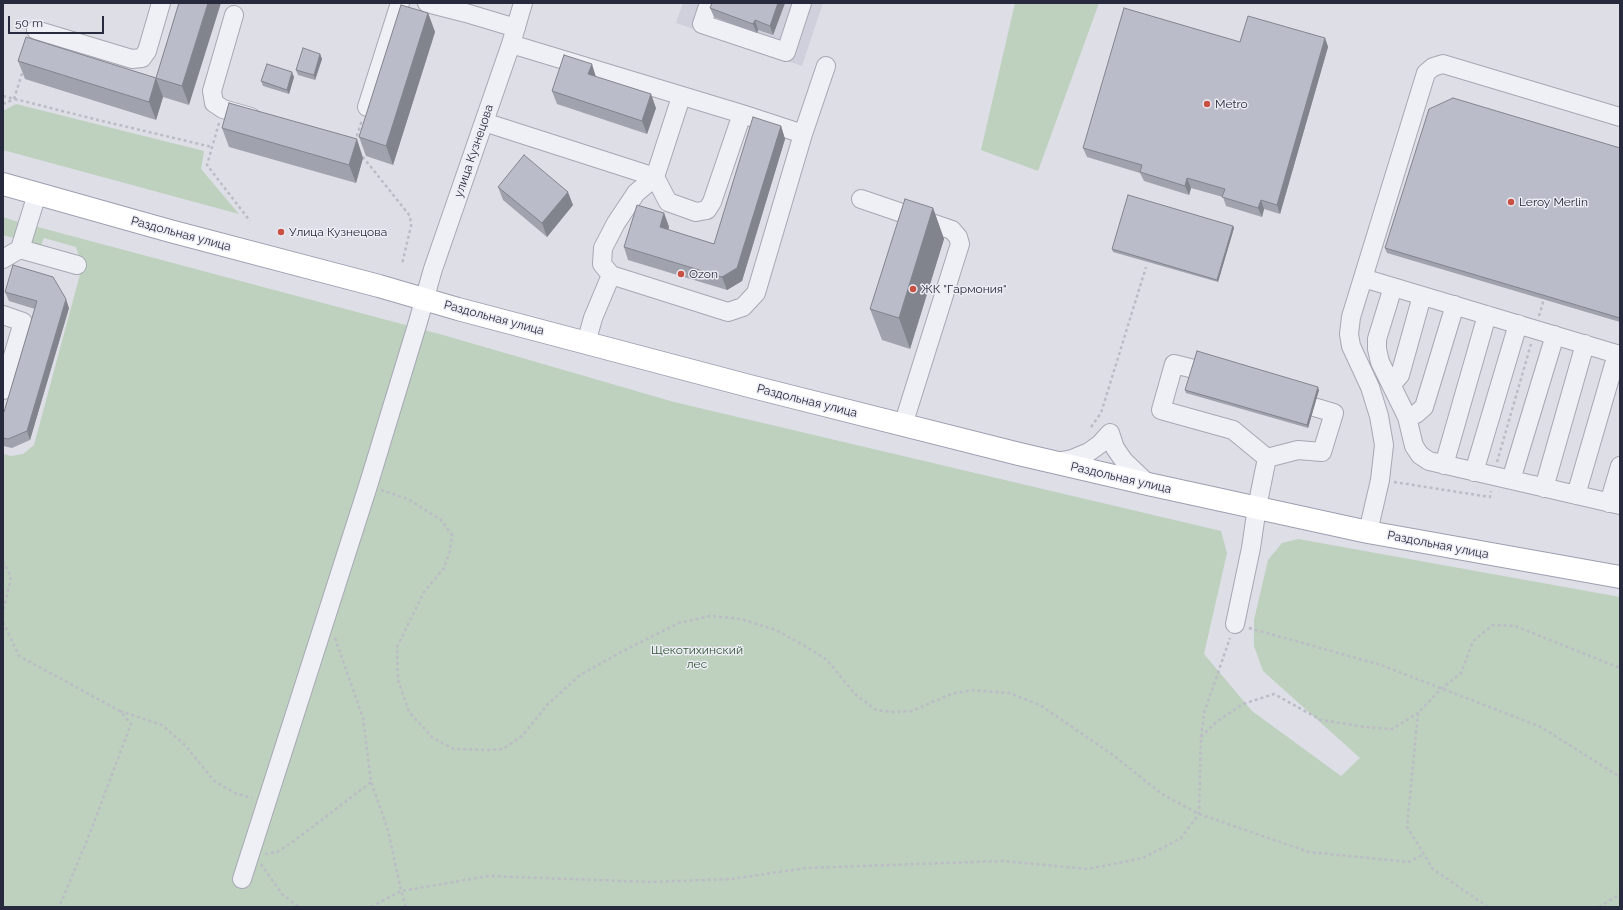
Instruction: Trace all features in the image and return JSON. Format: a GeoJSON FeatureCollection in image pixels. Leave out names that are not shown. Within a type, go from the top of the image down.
{"type":"FeatureCollection","features":[{"type":"Feature","properties":{"kind":"main road","name":"Раздольная улица"},"geometry":{"type":"LineString","coordinates":[[3,184],[170,231],[424,298],[458,309],[586,343],[1055,463],[1368,532],[1620,577]]}},
{"type":"Feature","properties":{"kind":"street"},"geometry":{"type":"LineString","coordinates":[[36,30],[132,59],[142,58],[147,51],[161,3]]}},
{"type":"Feature","properties":{"kind":"street"},"geometry":{"type":"LineString","coordinates":[[367,107],[400,3]]}},
{"type":"Feature","properties":{"kind":"street"},"geometry":{"type":"LineString","coordinates":[[427,3],[468,8],[513,36],[681,97],[742,114],[803,134]]}},
{"type":"Feature","properties":{"kind":"street","name":"улица Кузнецова"},"geometry":{"type":"LineString","coordinates":[[242,879],[368,486],[433,269],[523,3]]}},
{"type":"Feature","properties":{"kind":"street"},"geometry":{"type":"LineString","coordinates":[[709,3],[702,24],[786,52],[802,3]]}},
{"type":"Feature","properties":{"kind":"street"},"geometry":{"type":"LineString","coordinates":[[234,15],[212,91],[214,103],[224,109],[270,122]]}},
{"type":"Feature","properties":{"kind":"street"},"geometry":{"type":"LineString","coordinates":[[1368,532],[1380,480],[1384,445],[1379,416],[1370,387],[1351,346],[1349,334],[1351,317],[1426,72],[1433,66],[1443,64],[1620,117]]}},
{"type":"Feature","properties":{"kind":"street"},"geometry":{"type":"LineString","coordinates":[[681,97],[655,177],[636,193],[616,223],[603,248],[602,264],[611,275],[728,312],[743,307],[756,293],[803,134],[826,66]]}},
{"type":"Feature","properties":{"kind":"street"},"geometry":{"type":"LineString","coordinates":[[484,122],[655,177],[668,202],[696,212],[707,210],[712,202],[742,114]]}},
{"type":"Feature","properties":{"kind":"street"},"geometry":{"type":"LineString","coordinates":[[3,259],[20,249],[37,194]]}},
{"type":"Feature","properties":{"kind":"street"},"geometry":{"type":"LineString","coordinates":[[861,199],[952,230],[958,237],[960,244],[903,425]]}},
{"type":"Feature","properties":{"kind":"street"},"geometry":{"type":"LineString","coordinates":[[20,249],[77,265]]}},
{"type":"Feature","properties":{"kind":"street"},"geometry":{"type":"LineString","coordinates":[[586,343],[593,318],[611,275]]}},
{"type":"Feature","properties":{"kind":"street"},"geometry":{"type":"LineString","coordinates":[[1363,278],[1618,354],[1576,495]]}},
{"type":"Feature","properties":{"kind":"street"},"geometry":{"type":"LineString","coordinates":[[1393,287],[1377,339],[1376,349],[1380,362],[1407,417],[1414,446],[1420,455],[1429,461],[1444,465],[1615,504],[1620,466]]}},
{"type":"Feature","properties":{"kind":"street"},"geometry":{"type":"LineString","coordinates":[[1392,384],[1400,374],[1422,296]]}},
{"type":"Feature","properties":{"kind":"street"},"geometry":{"type":"LineString","coordinates":[[1407,417],[1416,414],[1424,407],[1454,305]]}},
{"type":"Feature","properties":{"kind":"street"},"geometry":{"type":"LineString","coordinates":[[3,315],[23,322],[3,390]]}},
{"type":"Feature","properties":{"kind":"street"},"geometry":{"type":"LineString","coordinates":[[1444,465],[1487,315]]}},
{"type":"Feature","properties":{"kind":"street"},"geometry":{"type":"LineString","coordinates":[[1474,472],[1518,324]]}},
{"type":"Feature","properties":{"kind":"street"},"geometry":{"type":"LineString","coordinates":[[1511,480],[1555,335]]}},
{"type":"Feature","properties":{"kind":"street"},"geometry":{"type":"LineString","coordinates":[[1544,488],[1585,344]]}},
{"type":"Feature","properties":{"kind":"street"},"geometry":{"type":"LineString","coordinates":[[1194,369],[1174,364],[1161,410],[1233,430],[1267,458]]}},
{"type":"Feature","properties":{"kind":"street"},"geometry":{"type":"LineString","coordinates":[[1267,458],[1298,450],[1322,452],[1334,413],[1314,407]]}},
{"type":"Feature","properties":{"kind":"street"},"geometry":{"type":"LineString","coordinates":[[1055,463],[1072,459],[1089,452],[1100,444],[1110,433],[1115,448],[1124,462],[1148,484]]}},
{"type":"Feature","properties":{"kind":"street"},"geometry":{"type":"LineString","coordinates":[[1235,624],[1251,548],[1257,507],[1267,458]]}},
{"type":"Feature","properties":{"kind":"path"},"geometry":{"type":"LineString","coordinates":[[3,104],[14,99],[25,64]]}},
{"type":"Feature","properties":{"kind":"path"},"geometry":{"type":"LineString","coordinates":[[3,96],[212,147]]}},
{"type":"Feature","properties":{"kind":"path"},"geometry":{"type":"LineString","coordinates":[[353,147],[367,107]]}},
{"type":"Feature","properties":{"kind":"path"},"geometry":{"type":"LineString","coordinates":[[224,109],[207,165],[250,221]]}},
{"type":"Feature","properties":{"kind":"path"},"geometry":{"type":"LineString","coordinates":[[358,151],[364,156],[410,216],[411,226],[402,264]]}},
{"type":"Feature","properties":{"kind":"path"},"geometry":{"type":"LineString","coordinates":[[1092,427],[1101,413],[1146,267]]}},
{"type":"Feature","properties":{"kind":"path"},"geometry":{"type":"LineString","coordinates":[[368,486],[408,499],[441,520],[452,535],[450,551],[444,568],[424,592],[397,647],[398,680],[409,712],[433,738],[454,749],[488,750],[503,748],[522,736],[548,704],[580,676],[617,654],[679,623],[710,616],[733,618],[776,630],[806,646],[827,660],[855,694],[876,710],[894,712],[912,711],[951,694],[972,690],[1009,693],[1040,705],[1113,755],[1162,794],[1199,814],[1309,852],[1409,862],[1424,854]]}},
{"type":"Feature","properties":{"kind":"path"},"geometry":{"type":"LineString","coordinates":[[3,561],[11,578],[3,613]]}},
{"type":"Feature","properties":{"kind":"path"},"geometry":{"type":"LineString","coordinates":[[327,615],[362,718],[371,782],[388,830],[400,891],[406,907]]}},
{"type":"Feature","properties":{"kind":"path"},"geometry":{"type":"LineString","coordinates":[[3,622],[18,656],[120,711],[162,725],[186,746],[214,781],[235,793],[267,803]]}},
{"type":"Feature","properties":{"kind":"path"},"geometry":{"type":"LineString","coordinates":[[371,907],[400,891],[488,876],[658,882],[731,879],[806,868],[1003,861],[1088,869],[1143,858],[1181,838],[1199,814],[1201,737],[1204,713],[1235,624],[1381,665],[1541,727],[1617,775],[1620,779]]}},
{"type":"Feature","properties":{"kind":"path"},"geometry":{"type":"LineString","coordinates":[[1201,737],[1216,722],[1243,704],[1274,694],[1321,720],[1366,727],[1392,729],[1418,713],[1441,689],[1461,673],[1473,641],[1493,625],[1516,626],[1620,668]]}},
{"type":"Feature","properties":{"kind":"path"},"geometry":{"type":"LineString","coordinates":[[59,907],[88,838],[131,724],[120,711]]}},
{"type":"Feature","properties":{"kind":"path"},"geometry":{"type":"LineString","coordinates":[[1418,713],[1407,827],[1433,869],[1488,907]]}},
{"type":"Feature","properties":{"kind":"path"},"geometry":{"type":"LineString","coordinates":[[252,850],[262,854],[277,852],[294,841],[371,782]]}},
{"type":"Feature","properties":{"kind":"path"},"geometry":{"type":"LineString","coordinates":[[252,850],[282,894],[298,907]]}},
{"type":"Feature","properties":{"kind":"path"},"geometry":{"type":"LineString","coordinates":[[1599,907],[1620,894]]}},
{"type":"Feature","properties":{"kind":"shaded area"},"geometry":{"type":"Polygon","coordinates":[[[683,3],[823,3],[802,66],[676,23],[683,3]]]}},
{"type":"Feature","properties":{"kind":"green space"},"geometry":{"type":"Polygon","coordinates":[[[1015,3],[1099,3],[1038,171],[981,150],[1015,3]]]}},
{"type":"Feature","properties":{"kind":"green space"},"geometry":{"type":"Polygon","coordinates":[[[16,104],[204,151],[201,169],[239,214],[3,150],[3,111],[16,104]]]}},
{"type":"Feature","properties":{"kind":"green space"},"geometry":{"type":"Polygon","coordinates":[[[3,217],[18,222],[14,238],[3,235],[3,217]]]}},
{"type":"Feature","properties":{"kind":"green space","name":"Щекотихинский лес"},"geometry":{"type":"Polygon","coordinates":[[[34,226],[443,335],[674,402],[1221,531],[1227,553],[1204,654],[1252,711],[1341,776],[1360,758],[1263,671],[1254,646],[1254,620],[1268,560],[1282,543],[1298,539],[1620,597],[1620,907],[3,907],[3,454],[11,456],[23,454],[34,445],[82,267],[76,247],[44,238],[40,247],[28,244],[34,226]]]}},
{"type":"Feature","properties":{"kind":"building"},"geometry":{"type":"Polygon","coordinates":[[[179,3],[208,3],[182,86],[156,78],[179,3]]]}},
{"type":"Feature","properties":{"kind":"building"},"geometry":{"type":"Polygon","coordinates":[[[712,3],[778,3],[770,26],[755,20],[753,24],[710,8],[712,3]]]}},
{"type":"Feature","properties":{"kind":"building"},"geometry":{"type":"Polygon","coordinates":[[[401,5],[428,13],[386,146],[359,137],[401,5]]]}},
{"type":"Feature","properties":{"kind":"building","name":"Metro"},"geometry":{"type":"Polygon","coordinates":[[[1124,8],[1240,42],[1248,16],[1325,38],[1277,205],[1261,200],[1258,208],[1222,197],[1225,189],[1187,178],[1185,186],[1140,172],[1142,165],[1083,148],[1124,8]]]}},
{"type":"Feature","properties":{"kind":"building"},"geometry":{"type":"Polygon","coordinates":[[[26,37],[156,78],[149,102],[18,61],[26,37]]]}},
{"type":"Feature","properties":{"kind":"building"},"geometry":{"type":"Polygon","coordinates":[[[303,48],[320,54],[314,75],[296,70],[303,48]]]}},
{"type":"Feature","properties":{"kind":"building"},"geometry":{"type":"Polygon","coordinates":[[[564,55],[592,64],[588,74],[651,94],[642,121],[552,91],[564,55]]]}},
{"type":"Feature","properties":{"kind":"building"},"geometry":{"type":"Polygon","coordinates":[[[267,64],[292,72],[287,90],[261,81],[267,64]]]}},
{"type":"Feature","properties":{"kind":"building","name":"Leroy Merlin"},"geometry":{"type":"Polygon","coordinates":[[[1453,98],[1620,148],[1620,318],[1385,248],[1429,109],[1453,98]]]}},
{"type":"Feature","properties":{"kind":"building"},"geometry":{"type":"Polygon","coordinates":[[[229,103],[357,139],[349,165],[222,128],[229,103]]]}},
{"type":"Feature","properties":{"kind":"building"},"geometry":{"type":"Polygon","coordinates":[[[753,117],[781,126],[737,268],[722,277],[624,247],[637,205],[664,213],[660,227],[714,244],[753,117]]]}},
{"type":"Feature","properties":{"kind":"building"},"geometry":{"type":"Polygon","coordinates":[[[524,155],[568,192],[542,223],[498,187],[524,155]]]}},
{"type":"Feature","properties":{"kind":"building"},"geometry":{"type":"Polygon","coordinates":[[[1128,195],[1233,226],[1217,280],[1112,249],[1128,195]]]}},
{"type":"Feature","properties":{"kind":"building"},"geometry":{"type":"Polygon","coordinates":[[[905,199],[933,208],[899,318],[870,309],[905,199]]]}},
{"type":"Feature","properties":{"kind":"building"},"geometry":{"type":"Polygon","coordinates":[[[13,265],[53,277],[66,299],[27,431],[8,439],[3,438],[3,411],[4,412],[37,301],[5,292],[13,265]]]}},
{"type":"Feature","properties":{"kind":"building"},"geometry":{"type":"Polygon","coordinates":[[[1197,351],[1318,387],[1307,425],[1185,390],[1197,351]]]}},
{"type":"Feature","properties":{"kind":"place","name":"Metro"},"geometry":{"type":"Point","coordinates":[1207,104]}},
{"type":"Feature","properties":{"kind":"place","name":"Leroy Merlin"},"geometry":{"type":"Point","coordinates":[1511,202]}},
{"type":"Feature","properties":{"kind":"place","name":"Улица Кузнецова"},"geometry":{"type":"Point","coordinates":[281,232]}},
{"type":"Feature","properties":{"kind":"place","name":"Ozon"},"geometry":{"type":"Point","coordinates":[681,274]}},
{"type":"Feature","properties":{"kind":"place","name":"ЖК \"Гармония\""},"geometry":{"type":"Point","coordinates":[913,289]}}]}
